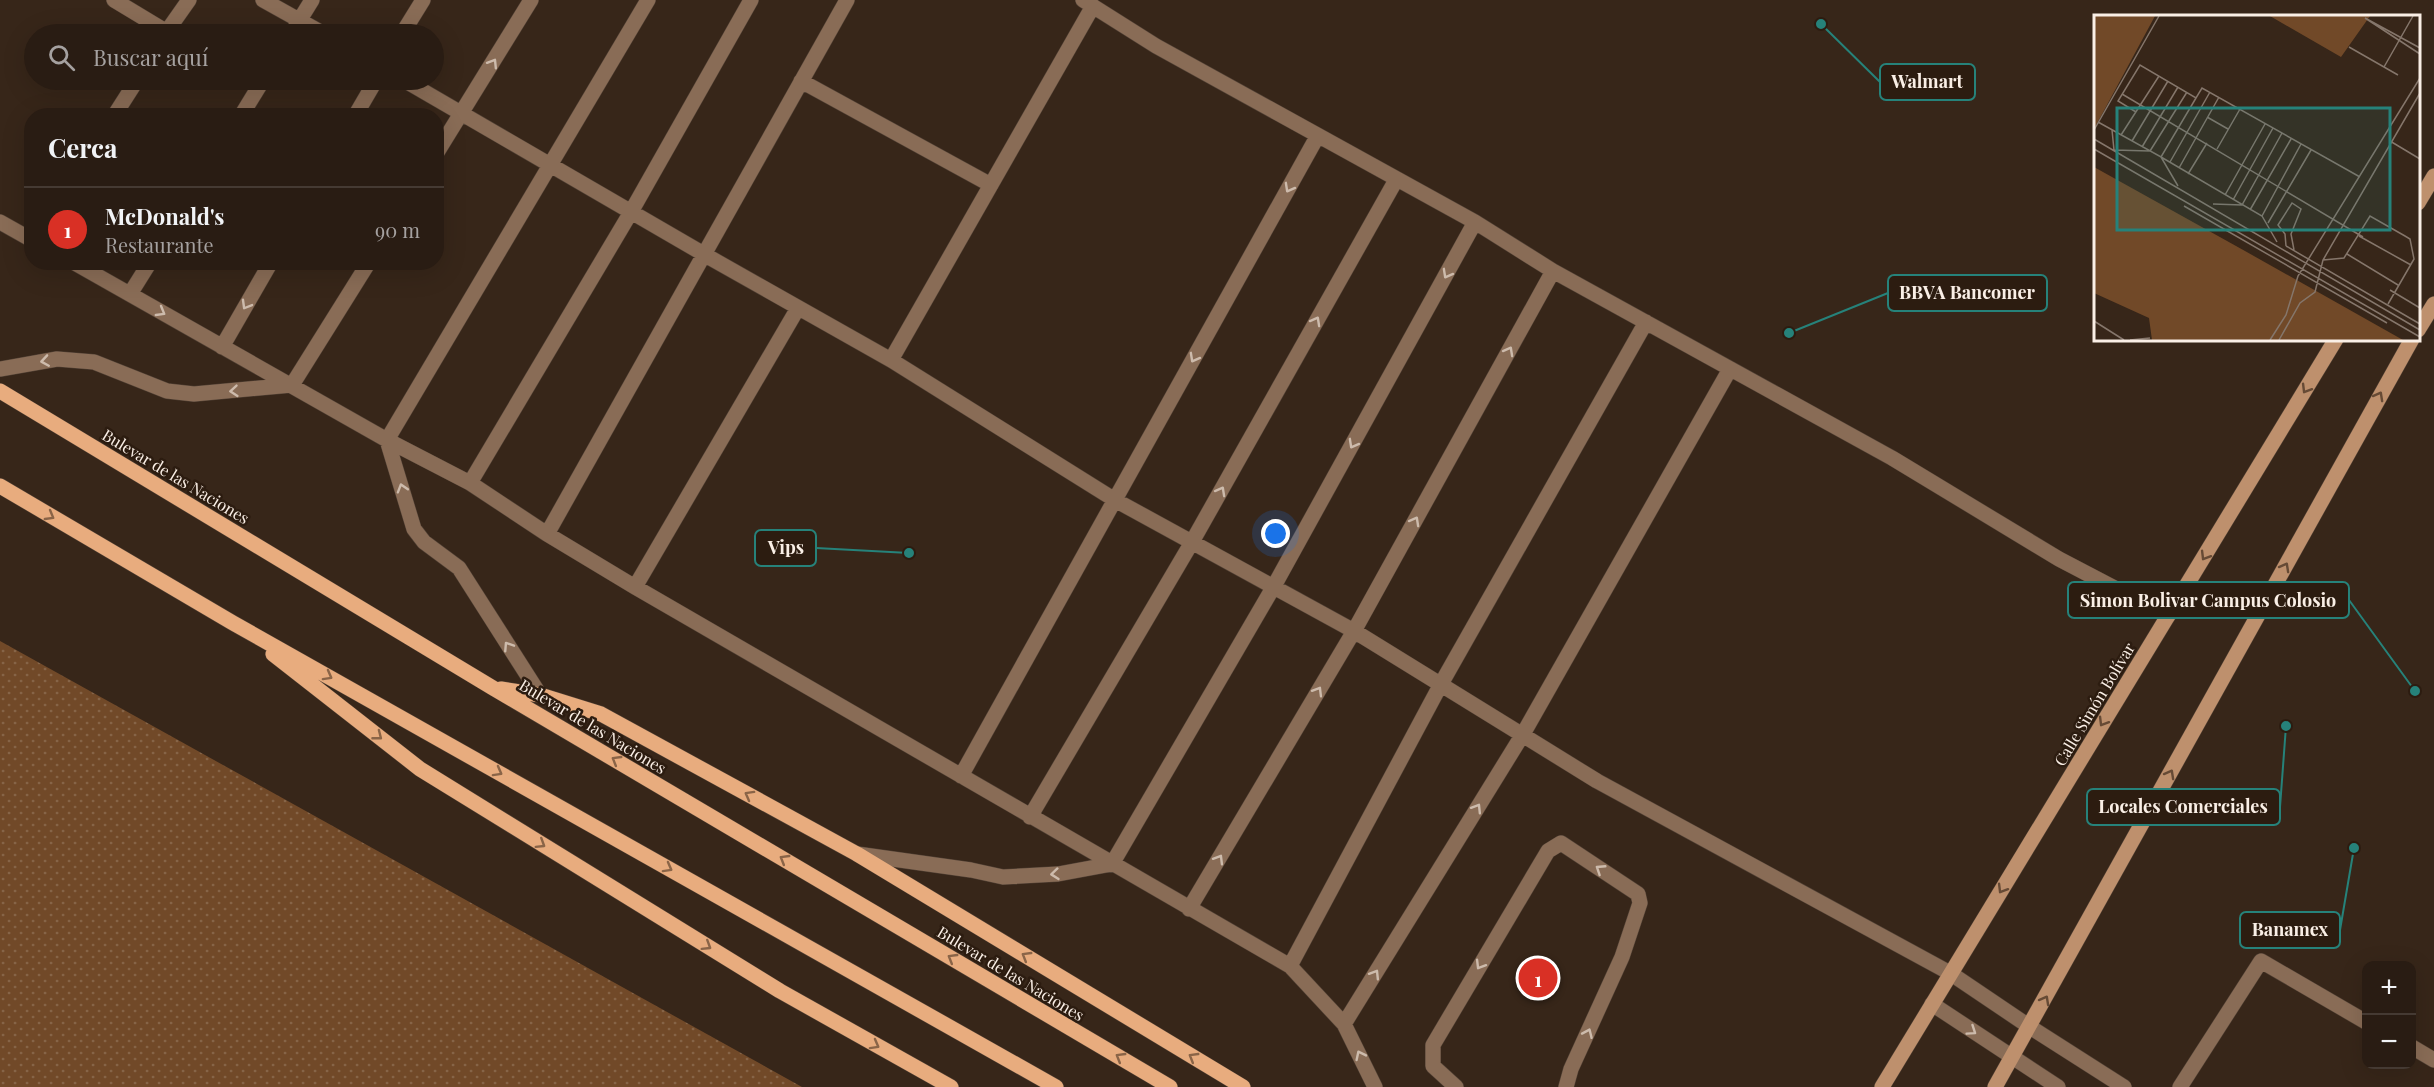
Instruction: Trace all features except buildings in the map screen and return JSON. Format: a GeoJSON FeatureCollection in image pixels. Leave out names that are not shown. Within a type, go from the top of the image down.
{"type":"FeatureCollection","features":[{"type":"Feature","properties":{"kind":"main road"},"geometry":{"type":"LineString","coordinates":[[2419,201],[2434,176]]}},
{"type":"Feature","properties":{"kind":"main road"},"geometry":{"type":"LineString","coordinates":[[2419,328],[2434,304]]}},
{"type":"Feature","properties":{"kind":"main road","name":"Calle Simón Bolívar"},"geometry":{"type":"LineString","coordinates":[[1882,1087],[2335,340]]}},
{"type":"Feature","properties":{"kind":"main road"},"geometry":{"type":"LineString","coordinates":[[1995,1087],[2030,1028],[2411,340]]}},
{"type":"Feature","properties":{"kind":"main road","name":"Bulevar de las Naciones"},"geometry":{"type":"LineString","coordinates":[[0,391],[493,688],[1170,1087]]}},
{"type":"Feature","properties":{"kind":"main road"},"geometry":{"type":"LineString","coordinates":[[0,486],[233,623],[1056,1087]]}},
{"type":"Feature","properties":{"kind":"main road"},"geometry":{"type":"LineString","coordinates":[[233,623],[420,769],[780,991],[951,1087]]}},
{"type":"Feature","properties":{"kind":"main road"},"geometry":{"type":"LineString","coordinates":[[493,688],[540,695],[601,714],[857,854],[1243,1087]]}},
{"type":"Feature","properties":{"kind":"lane"},"geometry":{"type":"LineString","coordinates":[[114,0],[152,24]]}},
{"type":"Feature","properties":{"kind":"lane"},"geometry":{"type":"LineString","coordinates":[[172,24],[189,0]]}},
{"type":"Feature","properties":{"kind":"lane"},"geometry":{"type":"LineString","coordinates":[[263,0],[290,24]]}},
{"type":"Feature","properties":{"kind":"lane"},"geometry":{"type":"LineString","coordinates":[[297,24],[312,0]]}},
{"type":"Feature","properties":{"kind":"lane"},"geometry":{"type":"LineString","coordinates":[[408,24],[423,0]]}},
{"type":"Feature","properties":{"kind":"lane"},"geometry":{"type":"LineString","coordinates":[[444,141],[531,0]]}},
{"type":"Feature","properties":{"kind":"lane"},"geometry":{"type":"LineString","coordinates":[[540,695],[459,568],[424,542],[414,529],[387,440],[648,0]]}},
{"type":"Feature","properties":{"kind":"lane"},"geometry":{"type":"LineString","coordinates":[[470,483],[631,212],[751,0]]}},
{"type":"Feature","properties":{"kind":"lane"},"geometry":{"type":"LineString","coordinates":[[547,534],[847,0]]}},
{"type":"Feature","properties":{"kind":"lane"},"geometry":{"type":"LineString","coordinates":[[891,360],[991,185],[1088,3],[1156,46],[1317,137],[1475,222],[1553,271],[1892,458],[2059,559],[2168,616]]}},
{"type":"Feature","properties":{"kind":"lane"},"geometry":{"type":"LineString","coordinates":[[801,81],[991,185]]}},
{"type":"Feature","properties":{"kind":"lane"},"geometry":{"type":"LineString","coordinates":[[119,108],[131,90]]}},
{"type":"Feature","properties":{"kind":"lane"},"geometry":{"type":"LineString","coordinates":[[246,108],[257,90]]}},
{"type":"Feature","properties":{"kind":"lane"},"geometry":{"type":"LineString","coordinates":[[360,108],[370,90]]}},
{"type":"Feature","properties":{"kind":"lane"},"geometry":{"type":"LineString","coordinates":[[422,90],[704,255],[891,360],[1116,500],[1354,631],[1597,781],[1950,973],[2030,1028],[2124,1087]]}},
{"type":"Feature","properties":{"kind":"lane"},"geometry":{"type":"LineString","coordinates":[[962,776],[1317,137]]}},
{"type":"Feature","properties":{"kind":"lane"},"geometry":{"type":"LineString","coordinates":[[1030,817],[1192,542],[1396,180]]}},
{"type":"Feature","properties":{"kind":"lane"},"geometry":{"type":"LineString","coordinates":[[0,222],[24,236]]}},
{"type":"Feature","properties":{"kind":"lane"},"geometry":{"type":"LineString","coordinates":[[857,854],[971,870],[1003,877],[1058,874],[1112,864],[1274,586],[1475,222]]}},
{"type":"Feature","properties":{"kind":"lane"},"geometry":{"type":"LineString","coordinates":[[87,270],[387,440],[470,483],[547,534],[635,586],[1290,966],[1344,1024],[1376,1087]]}},
{"type":"Feature","properties":{"kind":"lane"},"geometry":{"type":"LineString","coordinates":[[130,294],[145,270]]}},
{"type":"Feature","properties":{"kind":"lane"},"geometry":{"type":"LineString","coordinates":[[222,347],[266,270]]}},
{"type":"Feature","properties":{"kind":"lane"},"geometry":{"type":"LineString","coordinates":[[292,386],[364,270]]}},
{"type":"Feature","properties":{"kind":"lane"},"geometry":{"type":"LineString","coordinates":[[1189,909],[1354,631],[1553,271]]}},
{"type":"Feature","properties":{"kind":"lane"},"geometry":{"type":"LineString","coordinates":[[635,586],[798,308]]}},
{"type":"Feature","properties":{"kind":"lane"},"geometry":{"type":"LineString","coordinates":[[1290,966],[1442,684],[1646,322]]}},
{"type":"Feature","properties":{"kind":"lane"},"geometry":{"type":"LineString","coordinates":[[0,369],[57,359],[94,362],[167,391],[194,394],[292,386]]}},
{"type":"Feature","properties":{"kind":"lane"},"geometry":{"type":"LineString","coordinates":[[1344,1024],[1523,734],[1730,369]]}},
{"type":"Feature","properties":{"kind":"lane"},"geometry":{"type":"LineString","coordinates":[[1456,1087],[1433,1066],[1433,1045],[1548,851],[1561,843],[1638,894],[1640,903],[1622,957],[1571,1069],[1566,1087]]}},
{"type":"Feature","properties":{"kind":"lane"},"geometry":{"type":"LineString","coordinates":[[2180,1087],[2260,961],[2362,1019]]}},
{"type":"Feature","properties":{"kind":"lane"},"geometry":{"type":"LineString","coordinates":[[1932,1004],[2058,1087]]}},
{"type":"Feature","properties":{"kind":"lane"},"geometry":{"type":"LineString","coordinates":[[2416,1049],[2434,1060]]}},
{"type":"Feature","properties":{"kind":"shaded area"},"geometry":{"type":"Polygon","coordinates":[[[0,641],[802,1087],[0,1087],[0,641]]]}},
{"type":"Feature","properties":{"kind":"place","name":"Walmart"},"geometry":{"type":"Point","coordinates":[1821,24]}},
{"type":"Feature","properties":{"kind":"place","name":"BBVA Bancomer"},"geometry":{"type":"Point","coordinates":[1789,333]}},
{"type":"Feature","properties":{"kind":"place","name":"Vips"},"geometry":{"type":"Point","coordinates":[909,553]}},
{"type":"Feature","properties":{"kind":"place","name":"Simon Bolivar Campus Colosio"},"geometry":{"type":"Point","coordinates":[2415,691]}},
{"type":"Feature","properties":{"kind":"place","name":"Locales Comerciales"},"geometry":{"type":"Point","coordinates":[2286,726]}},
{"type":"Feature","properties":{"kind":"place","name":"Banamex"},"geometry":{"type":"Point","coordinates":[2354,848]}},
{"type":"Feature","properties":{"kind":"place","name":"McDonald's"},"geometry":{"type":"Point","coordinates":[1538,978]}}]}
